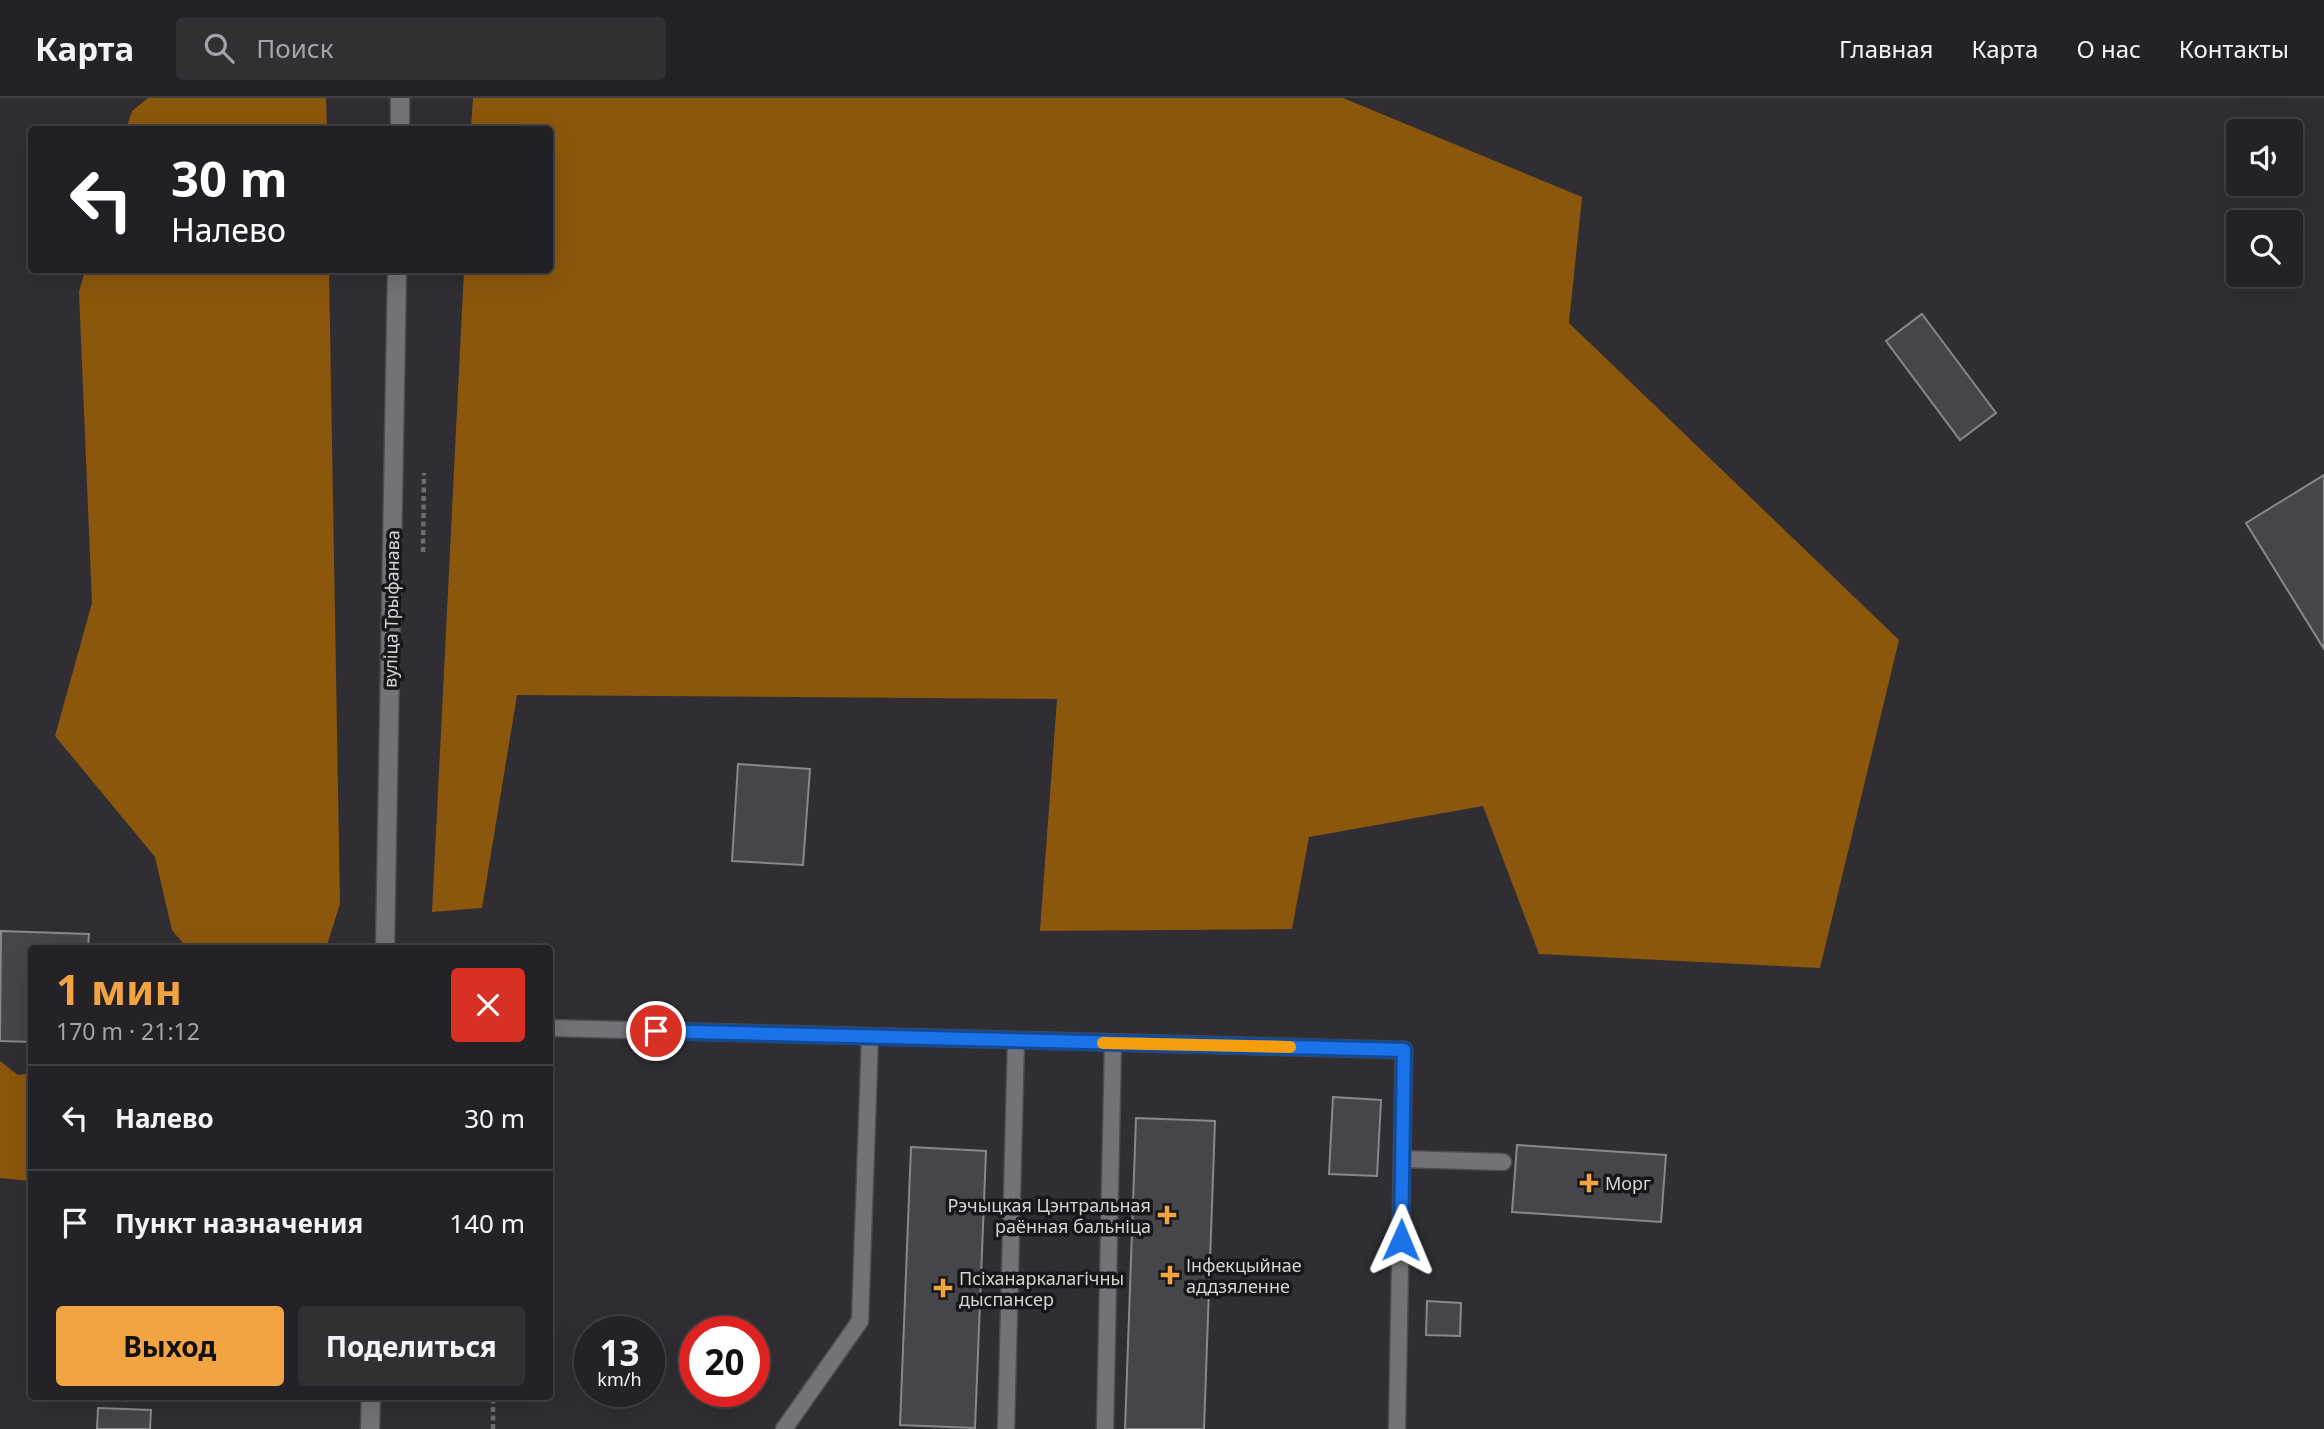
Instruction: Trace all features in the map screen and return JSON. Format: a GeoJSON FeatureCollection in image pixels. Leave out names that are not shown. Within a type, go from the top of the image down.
{"type":"FeatureCollection","features":[{"type":"Feature","properties":{"kind":"street"},"geometry":{"type":"LineString","coordinates":[[400,98],[400,126]]}},
{"type":"Feature","properties":{"kind":"street","name":"вуліца Трыфанава"},"geometry":{"type":"LineString","coordinates":[[385,945],[397,273]]}},
{"type":"Feature","properties":{"kind":"street"},"geometry":{"type":"LineString","coordinates":[[370,1429],[371,1400]]}},
{"type":"Feature","properties":{"kind":"lane"},"geometry":{"type":"LineString","coordinates":[[553,1028],[1404,1050],[1397,1429]]}},
{"type":"Feature","properties":{"kind":"lane"},"geometry":{"type":"LineString","coordinates":[[783,1429],[860,1321],[870,1037]]}},
{"type":"Feature","properties":{"kind":"lane"},"geometry":{"type":"LineString","coordinates":[[1006,1429],[1016,1040]]}},
{"type":"Feature","properties":{"kind":"lane"},"geometry":{"type":"LineString","coordinates":[[1105,1429],[1113,1043]]}},
{"type":"Feature","properties":{"kind":"lane"},"geometry":{"type":"LineString","coordinates":[[1402,1159],[1503,1162]]}},
{"type":"Feature","properties":{"kind":"path"},"geometry":{"type":"LineString","coordinates":[[493,1400],[493,1429]]}},
{"type":"Feature","properties":{"kind":"shaded area"},"geometry":{"type":"Polygon","coordinates":[[[148,98],[326,98],[327,126],[127,126],[132,111],[148,98]]]}},
{"type":"Feature","properties":{"kind":"shaded area"},"geometry":{"type":"Polygon","coordinates":[[[473,98],[1343,98],[1582,197],[1569,323],[1899,640],[1820,968],[1539,954],[1483,806],[1309,837],[1292,929],[1040,931],[1057,699],[517,695],[482,908],[432,912],[464,273],[553,273],[553,126],[471,126],[473,98]]]}},
{"type":"Feature","properties":{"kind":"shaded area"},"geometry":{"type":"Polygon","coordinates":[[[84,273],[329,273],[340,904],[327,945],[184,945],[172,930],[155,857],[55,736],[92,603],[79,292],[84,273]]]}},
{"type":"Feature","properties":{"kind":"shaded area"},"geometry":{"type":"Polygon","coordinates":[[[0,1061],[18,1075],[28,1073],[28,1181],[0,1178],[0,1061]]]}},
{"type":"Feature","properties":{"kind":"building"},"geometry":{"type":"Polygon","coordinates":[[[1922,314],[1996,413],[1960,440],[1886,341],[1922,314]]]}},
{"type":"Feature","properties":{"kind":"building"},"geometry":{"type":"Polygon","coordinates":[[[2324,475],[2324,649],[2246,523],[2324,475]]]}},
{"type":"Feature","properties":{"kind":"building"},"geometry":{"type":"Polygon","coordinates":[[[738,764],[810,769],[803,865],[732,861],[738,764]]]}},
{"type":"Feature","properties":{"kind":"building"},"geometry":{"type":"Polygon","coordinates":[[[1,931],[89,934],[88,945],[28,945],[28,1042],[0,1041],[1,931]]]}},
{"type":"Feature","properties":{"kind":"building"},"geometry":{"type":"Polygon","coordinates":[[[1333,1097],[1381,1100],[1377,1176],[1329,1174],[1333,1097]]]}},
{"type":"Feature","properties":{"kind":"building","name":"Інфекцыйнае аддзяленне"},"geometry":{"type":"Polygon","coordinates":[[[1136,1118],[1215,1121],[1204,1429],[1125,1429],[1136,1118]]]}},
{"type":"Feature","properties":{"kind":"building","name":"Морг"},"geometry":{"type":"Polygon","coordinates":[[[1517,1145],[1666,1155],[1661,1222],[1512,1212],[1517,1145]]]}},
{"type":"Feature","properties":{"kind":"building","name":"Псіханаркалагічны дыспансер"},"geometry":{"type":"Polygon","coordinates":[[[911,1147],[986,1151],[975,1428],[900,1425],[911,1147]]]}},
{"type":"Feature","properties":{"kind":"building"},"geometry":{"type":"Polygon","coordinates":[[[1427,1301],[1461,1303],[1460,1336],[1426,1335],[1427,1301]]]}},
{"type":"Feature","properties":{"kind":"building"},"geometry":{"type":"Polygon","coordinates":[[[98,1408],[151,1410],[150,1429],[97,1429],[98,1408]]]}},
{"type":"Feature","properties":{"kind":"slow traffic"},"geometry":{"type":"LineString","coordinates":[[1103,1043],[1290,1047]]}},
{"type":"Feature","properties":{"kind":"place","name":"Морг"},"geometry":{"type":"Point","coordinates":[1589,1183]}},
{"type":"Feature","properties":{"kind":"place","name":"Рэчыцкая Цэнтральная раённая бальніца"},"geometry":{"type":"Point","coordinates":[1167,1215]}},
{"type":"Feature","properties":{"kind":"place","name":"Інфекцыйнае аддзяленне"},"geometry":{"type":"Point","coordinates":[1170,1275]}},
{"type":"Feature","properties":{"kind":"place","name":"Псіханаркалагічны дыспансер"},"geometry":{"type":"Point","coordinates":[943,1288]}},
{"type":"Feature","properties":{"kind":"route"},"geometry":{"type":"LineString","coordinates":[[656,1031],[1404,1050],[1401,1240]]}}]}
